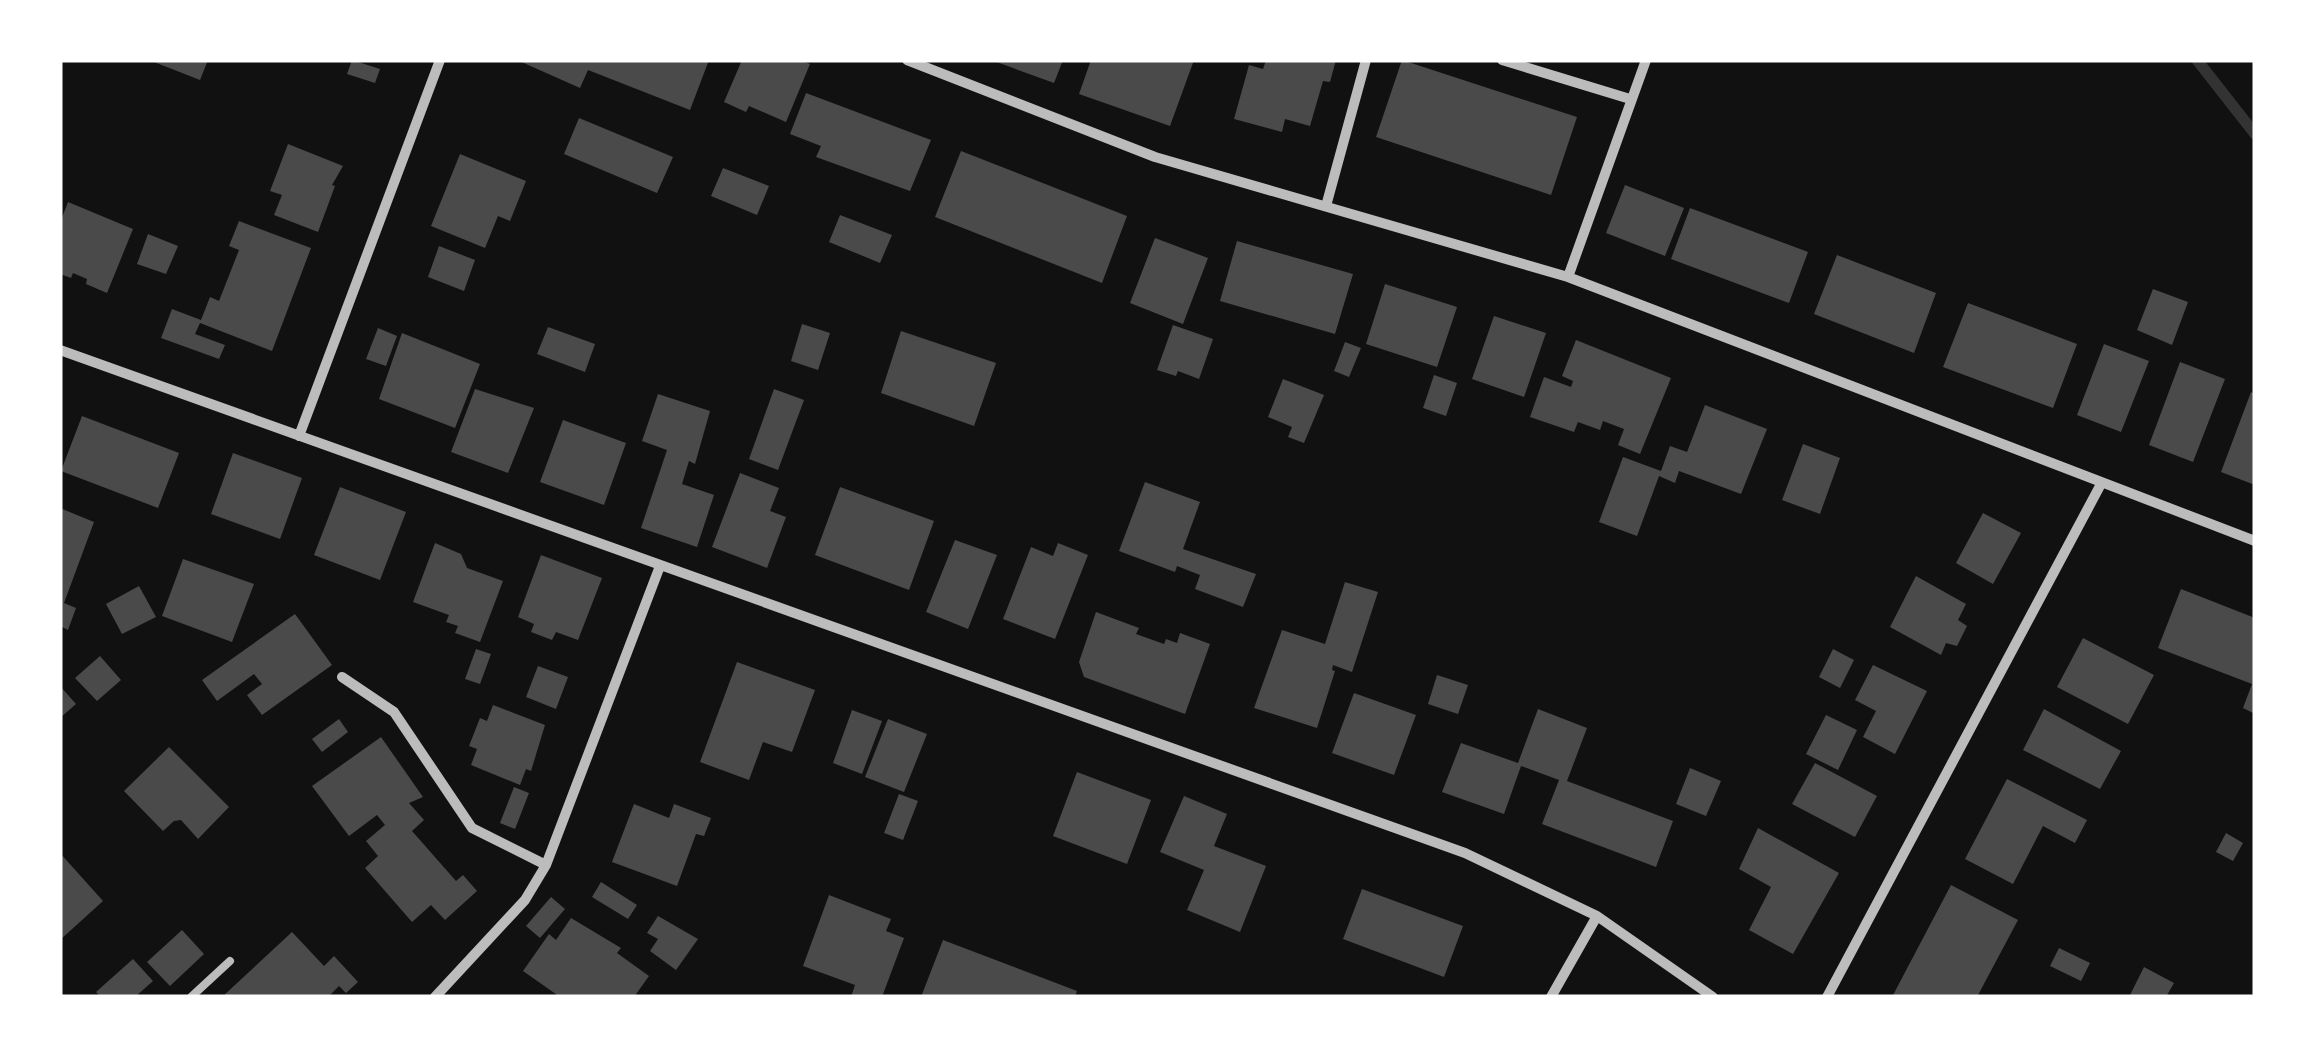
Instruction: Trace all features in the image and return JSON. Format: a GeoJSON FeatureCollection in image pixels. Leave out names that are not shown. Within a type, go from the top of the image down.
{"type":"FeatureCollection","features":[{"type":"Feature","properties":{"kind":"street"},"geometry":{"type":"LineString","coordinates":[[299,436],[440,60]]}},
{"type":"Feature","properties":{"kind":"street"},"geometry":{"type":"LineString","coordinates":[[907,60],[1155,157],[1568,277],[2255,542]]}},
{"type":"Feature","properties":{"kind":"street"},"geometry":{"type":"LineString","coordinates":[[1326,206],[1366,60]]}},
{"type":"Feature","properties":{"kind":"street"},"geometry":{"type":"LineString","coordinates":[[1502,60],[1630,100]]}},
{"type":"Feature","properties":{"kind":"street"},"geometry":{"type":"LineString","coordinates":[[1568,277],[1646,60]]}},
{"type":"Feature","properties":{"kind":"street"},"geometry":{"type":"LineString","coordinates":[[60,350],[1465,853],[1597,916],[1713,997]]}},
{"type":"Feature","properties":{"kind":"street"},"geometry":{"type":"LineString","coordinates":[[1828,997],[2101,484]]}},
{"type":"Feature","properties":{"kind":"street"},"geometry":{"type":"LineString","coordinates":[[436,997],[525,900],[546,864],[660,566]]}},
{"type":"Feature","properties":{"kind":"street"},"geometry":{"type":"LineString","coordinates":[[342,677],[394,712],[472,828],[546,864]]}},
{"type":"Feature","properties":{"kind":"street"},"geometry":{"type":"LineString","coordinates":[[1551,997],[1597,916]]}},
{"type":"Feature","properties":{"kind":"lane"},"geometry":{"type":"LineString","coordinates":[[191,997],[230,961]]}},
{"type":"Feature","properties":{"kind":"building"},"geometry":{"type":"Polygon","coordinates":[[[149,60],[208,60],[200,80],[149,60]]]}},
{"type":"Feature","properties":{"kind":"building"},"geometry":{"type":"Polygon","coordinates":[[[352,60],[380,69],[375,83],[347,74],[352,60]]]}},
{"type":"Feature","properties":{"kind":"building"},"geometry":{"type":"Polygon","coordinates":[[[517,60],[709,60],[690,110],[588,70],[580,88],[517,60]]]}},
{"type":"Feature","properties":{"kind":"building"},"geometry":{"type":"Polygon","coordinates":[[[742,60],[801,60],[810,64],[786,122],[749,106],[746,112],[724,102],[742,60]]]}},
{"type":"Feature","properties":{"kind":"building"},"geometry":{"type":"Polygon","coordinates":[[[991,60],[1063,60],[1054,83],[991,60]]]}},
{"type":"Feature","properties":{"kind":"building"},"geometry":{"type":"Polygon","coordinates":[[[1091,60],[1194,60],[1170,126],[1079,94],[1091,60]]]}},
{"type":"Feature","properties":{"kind":"building"},"geometry":{"type":"Polygon","coordinates":[[[1266,60],[1336,60],[1330,82],[1323,81],[1310,126],[1285,119],[1282,132],[1234,119],[1249,65],[1263,69],[1266,60]]]}},
{"type":"Feature","properties":{"kind":"building"},"geometry":{"type":"Polygon","coordinates":[[[1402,60],[1577,117],[1551,195],[1376,137],[1402,60]]]}},
{"type":"Feature","properties":{"kind":"building"},"geometry":{"type":"Polygon","coordinates":[[[806,93],[931,140],[910,191],[816,157],[821,146],[790,134],[806,93]]]}},
{"type":"Feature","properties":{"kind":"building"},"geometry":{"type":"Polygon","coordinates":[[[579,118],[673,157],[657,193],[564,154],[579,118]]]}},
{"type":"Feature","properties":{"kind":"building"},"geometry":{"type":"Polygon","coordinates":[[[288,144],[343,166],[332,185],[335,186],[318,232],[274,215],[282,195],[270,191],[288,144]]]}},
{"type":"Feature","properties":{"kind":"building"},"geometry":{"type":"Polygon","coordinates":[[[961,151],[1127,216],[1102,283],[935,217],[961,151]]]}},
{"type":"Feature","properties":{"kind":"building"},"geometry":{"type":"Polygon","coordinates":[[[460,154],[526,181],[510,221],[498,216],[485,248],[431,226],[460,154]]]}},
{"type":"Feature","properties":{"kind":"building"},"geometry":{"type":"Polygon","coordinates":[[[723,168],[769,186],[757,215],[711,196],[723,168]]]}},
{"type":"Feature","properties":{"kind":"building"},"geometry":{"type":"Polygon","coordinates":[[[1625,185],[1684,208],[1665,256],[1606,233],[1625,185]]]}},
{"type":"Feature","properties":{"kind":"building"},"geometry":{"type":"Polygon","coordinates":[[[68,202],[133,229],[107,293],[73,273],[71,278],[60,274],[60,223],[68,202]]]}},
{"type":"Feature","properties":{"kind":"building"},"geometry":{"type":"Polygon","coordinates":[[[1690,208],[1808,252],[1789,303],[1671,259],[1690,208]]]}},
{"type":"Feature","properties":{"kind":"building"},"geometry":{"type":"Polygon","coordinates":[[[840,215],[892,235],[880,263],[829,242],[840,215]]]}},
{"type":"Feature","properties":{"kind":"building"},"geometry":{"type":"Polygon","coordinates":[[[239,221],[311,248],[272,351],[200,323],[195,334],[225,345],[219,359],[161,338],[172,309],[201,320],[210,297],[219,301],[239,250],[229,246],[239,221]]]}},
{"type":"Feature","properties":{"kind":"building"},"geometry":{"type":"Polygon","coordinates":[[[148,234],[178,246],[166,274],[137,264],[148,234]]]}},
{"type":"Feature","properties":{"kind":"building"},"geometry":{"type":"Polygon","coordinates":[[[1155,238],[1208,258],[1183,324],[1130,303],[1155,238]]]}},
{"type":"Feature","properties":{"kind":"building"},"geometry":{"type":"Polygon","coordinates":[[[1237,241],[1353,274],[1335,334],[1220,301],[1237,241]]]}},
{"type":"Feature","properties":{"kind":"building"},"geometry":{"type":"Polygon","coordinates":[[[439,246],[475,260],[464,291],[428,277],[439,246]]]}},
{"type":"Feature","properties":{"kind":"building"},"geometry":{"type":"Polygon","coordinates":[[[1837,255],[1936,293],[1914,353],[1814,314],[1837,255]]]}},
{"type":"Feature","properties":{"kind":"building"},"geometry":{"type":"Polygon","coordinates":[[[1385,284],[1457,307],[1437,367],[1366,344],[1385,284]]]}},
{"type":"Feature","properties":{"kind":"building"},"geometry":{"type":"Polygon","coordinates":[[[2153,289],[2188,302],[2172,345],[2137,330],[2153,289]]]}},
{"type":"Feature","properties":{"kind":"building"},"geometry":{"type":"Polygon","coordinates":[[[1968,303],[2077,344],[2053,408],[1943,367],[1968,303]]]}},
{"type":"Feature","properties":{"kind":"building"},"geometry":{"type":"Polygon","coordinates":[[[1494,316],[1546,333],[1524,397],[1472,379],[1494,316]]]}},
{"type":"Feature","properties":{"kind":"building"},"geometry":{"type":"Polygon","coordinates":[[[802,324],[830,333],[818,370],[791,361],[802,324]]]}},
{"type":"Feature","properties":{"kind":"building"},"geometry":{"type":"Polygon","coordinates":[[[1173,325],[1213,339],[1199,379],[1178,371],[1176,376],[1157,370],[1173,325]]]}},
{"type":"Feature","properties":{"kind":"building"},"geometry":{"type":"Polygon","coordinates":[[[548,327],[595,344],[585,372],[537,354],[548,327]]]}},
{"type":"Feature","properties":{"kind":"building"},"geometry":{"type":"Polygon","coordinates":[[[378,328],[397,336],[386,366],[366,359],[378,328]]]}},
{"type":"Feature","properties":{"kind":"building"},"geometry":{"type":"Polygon","coordinates":[[[901,331],[996,363],[974,426],[881,393],[901,331]]]}},
{"type":"Feature","properties":{"kind":"building"},"geometry":{"type":"Polygon","coordinates":[[[402,333],[480,364],[455,428],[379,399],[402,333]]]}},
{"type":"Feature","properties":{"kind":"building"},"geometry":{"type":"Polygon","coordinates":[[[1576,340],[1671,378],[1640,454],[1618,445],[1624,429],[1603,421],[1600,430],[1578,422],[1574,432],[1530,417],[1544,377],[1571,387],[1573,381],[1562,376],[1576,340]]]}},
{"type":"Feature","properties":{"kind":"building"},"geometry":{"type":"Polygon","coordinates":[[[1345,342],[1361,348],[1349,377],[1334,371],[1345,342]]]}},
{"type":"Feature","properties":{"kind":"building"},"geometry":{"type":"Polygon","coordinates":[[[2104,344],[2149,361],[2121,432],[2077,415],[2104,344]]]}},
{"type":"Feature","properties":{"kind":"building"},"geometry":{"type":"Polygon","coordinates":[[[2180,362],[2225,379],[2193,462],[2149,445],[2180,362]]]}},
{"type":"Feature","properties":{"kind":"building"},"geometry":{"type":"Polygon","coordinates":[[[1434,375],[1457,383],[1446,416],[1423,408],[1434,375]]]}},
{"type":"Feature","properties":{"kind":"building"},"geometry":{"type":"Polygon","coordinates":[[[1283,379],[1324,395],[1304,443],[1288,437],[1292,427],[1268,417],[1283,379]]]}},
{"type":"Feature","properties":{"kind":"building"},"geometry":{"type":"Polygon","coordinates":[[[475,389],[534,408],[508,473],[451,452],[475,389]]]}},
{"type":"Feature","properties":{"kind":"building"},"geometry":{"type":"Polygon","coordinates":[[[774,389],[804,400],[778,470],[749,459],[774,389]]]}},
{"type":"Feature","properties":{"kind":"building"},"geometry":{"type":"Polygon","coordinates":[[[2251,392],[2255,394],[2255,485],[2221,472],[2251,392]]]}},
{"type":"Feature","properties":{"kind":"building"},"geometry":{"type":"Polygon","coordinates":[[[658,394],[710,411],[695,464],[689,461],[682,484],[714,495],[697,547],[641,528],[667,450],[642,441],[658,394]]]}},
{"type":"Feature","properties":{"kind":"building"},"geometry":{"type":"Polygon","coordinates":[[[1705,405],[1767,429],[1741,494],[1679,471],[1675,483],[1659,476],[1637,536],[1599,522],[1623,457],[1661,471],[1670,446],[1687,452],[1705,405]]]}},
{"type":"Feature","properties":{"kind":"building"},"geometry":{"type":"Polygon","coordinates":[[[82,416],[179,453],[158,508],[61,471],[82,416]]]}},
{"type":"Feature","properties":{"kind":"building"},"geometry":{"type":"Polygon","coordinates":[[[563,420],[626,443],[604,505],[540,482],[563,420]]]}},
{"type":"Feature","properties":{"kind":"building"},"geometry":{"type":"Polygon","coordinates":[[[1803,444],[1840,458],[1820,514],[1782,500],[1803,444]]]}},
{"type":"Feature","properties":{"kind":"building"},"geometry":{"type":"Polygon","coordinates":[[[233,453],[302,478],[280,539],[211,514],[233,453]]]}},
{"type":"Feature","properties":{"kind":"building"},"geometry":{"type":"Polygon","coordinates":[[[740,473],[779,488],[770,511],[786,517],[767,568],[712,547],[740,473]]]}},
{"type":"Feature","properties":{"kind":"building"},"geometry":{"type":"Polygon","coordinates":[[[1145,482],[1200,502],[1183,549],[1256,574],[1243,607],[1195,589],[1200,575],[1177,566],[1175,572],[1119,551],[1145,482]]]}},
{"type":"Feature","properties":{"kind":"building"},"geometry":{"type":"Polygon","coordinates":[[[340,487],[406,512],[380,580],[314,555],[340,487]]]}},
{"type":"Feature","properties":{"kind":"building"},"geometry":{"type":"Polygon","coordinates":[[[840,487],[934,521],[909,590],[815,555],[840,487]]]}},
{"type":"Feature","properties":{"kind":"building"},"geometry":{"type":"Polygon","coordinates":[[[60,508],[94,522],[64,603],[76,608],[68,630],[60,626],[60,508]]]}},
{"type":"Feature","properties":{"kind":"building"},"geometry":{"type":"Polygon","coordinates":[[[1983,513],[2021,533],[1993,584],[1956,563],[1983,513]]]}},
{"type":"Feature","properties":{"kind":"building"},"geometry":{"type":"Polygon","coordinates":[[[955,540],[997,555],[968,629],[926,612],[955,540]]]}},
{"type":"Feature","properties":{"kind":"building"},"geometry":{"type":"Polygon","coordinates":[[[435,543],[461,554],[467,568],[503,581],[480,642],[455,633],[458,626],[446,622],[449,615],[413,602],[435,543]]]}},
{"type":"Feature","properties":{"kind":"building"},"geometry":{"type":"Polygon","coordinates":[[[1058,543],[1088,555],[1055,639],[1003,619],[1031,547],[1053,556],[1058,543]]]}},
{"type":"Feature","properties":{"kind":"building"},"geometry":{"type":"Polygon","coordinates":[[[541,555],[602,578],[578,640],[556,632],[552,640],[531,632],[534,624],[518,617],[541,555]]]}},
{"type":"Feature","properties":{"kind":"building"},"geometry":{"type":"Polygon","coordinates":[[[183,559],[254,584],[232,642],[162,616],[183,559]]]}},
{"type":"Feature","properties":{"kind":"building"},"geometry":{"type":"Polygon","coordinates":[[[1916,576],[1966,604],[1958,620],[1967,626],[1957,646],[1946,643],[1941,655],[1890,627],[1916,576]]]}},
{"type":"Feature","properties":{"kind":"building"},"geometry":{"type":"Polygon","coordinates":[[[1345,582],[1378,592],[1352,672],[1333,665],[1335,671],[1317,728],[1254,708],[1282,630],[1325,644],[1345,582]]]}},
{"type":"Feature","properties":{"kind":"building"},"geometry":{"type":"Polygon","coordinates":[[[139,586],[156,617],[122,634],[106,604],[139,586]]]}},
{"type":"Feature","properties":{"kind":"building"},"geometry":{"type":"Polygon","coordinates":[[[2181,589],[2255,618],[2255,714],[2243,708],[2252,684],[2158,648],[2181,589]]]}},
{"type":"Feature","properties":{"kind":"building"},"geometry":{"type":"Polygon","coordinates":[[[1096,612],[1139,628],[1136,634],[1164,644],[1166,639],[1177,643],[1180,633],[1210,644],[1185,714],[1084,677],[1079,662],[1096,612]]]}},
{"type":"Feature","properties":{"kind":"building"},"geometry":{"type":"Polygon","coordinates":[[[295,614],[332,665],[262,715],[247,695],[262,684],[254,674],[217,701],[202,680],[295,614]]]}},
{"type":"Feature","properties":{"kind":"building"},"geometry":{"type":"Polygon","coordinates":[[[2083,638],[2154,675],[2128,724],[2057,687],[2083,638]]]}},
{"type":"Feature","properties":{"kind":"building"},"geometry":{"type":"Polygon","coordinates":[[[476,649],[491,654],[480,684],[465,679],[476,649]]]}},
{"type":"Feature","properties":{"kind":"building"},"geometry":{"type":"Polygon","coordinates":[[[1833,649],[1854,660],[1840,688],[1819,677],[1833,649]]]}},
{"type":"Feature","properties":{"kind":"building"},"geometry":{"type":"Polygon","coordinates":[[[100,656],[121,680],[97,701],[75,678],[100,656]]]}},
{"type":"Feature","properties":{"kind":"building"},"geometry":{"type":"Polygon","coordinates":[[[737,662],[815,690],[792,752],[763,742],[749,780],[700,762],[737,662]]]}},
{"type":"Feature","properties":{"kind":"building"},"geometry":{"type":"Polygon","coordinates":[[[1873,665],[1927,691],[1895,754],[1863,737],[1876,711],[1855,700],[1873,665]]]}},
{"type":"Feature","properties":{"kind":"building"},"geometry":{"type":"Polygon","coordinates":[[[538,666],[568,677],[556,709],[526,697],[538,666]]]}},
{"type":"Feature","properties":{"kind":"building"},"geometry":{"type":"Polygon","coordinates":[[[1437,675],[1468,685],[1458,714],[1428,704],[1437,675]]]}},
{"type":"Feature","properties":{"kind":"building"},"geometry":{"type":"Polygon","coordinates":[[[60,686],[76,704],[60,718],[60,686]]]}},
{"type":"Feature","properties":{"kind":"building"},"geometry":{"type":"Polygon","coordinates":[[[1354,693],[1416,715],[1394,775],[1332,753],[1354,693]]]}},
{"type":"Feature","properties":{"kind":"building"},"geometry":{"type":"Polygon","coordinates":[[[493,705],[545,725],[531,771],[526,769],[520,785],[471,765],[477,749],[469,746],[480,718],[487,721],[493,705]]]}},
{"type":"Feature","properties":{"kind":"building"},"geometry":{"type":"Polygon","coordinates":[[[1538,709],[1587,728],[1567,781],[1673,821],[1656,867],[1542,824],[1559,780],[1521,766],[1504,814],[1442,792],[1461,743],[1518,763],[1538,709]]]}},
{"type":"Feature","properties":{"kind":"building"},"geometry":{"type":"Polygon","coordinates":[[[2044,709],[2121,751],[2100,789],[2023,750],[2044,709]]]}},
{"type":"Feature","properties":{"kind":"building"},"geometry":{"type":"Polygon","coordinates":[[[852,710],[882,721],[862,774],[833,763],[852,710]]]}},
{"type":"Feature","properties":{"kind":"building"},"geometry":{"type":"Polygon","coordinates":[[[1826,715],[1857,730],[1838,770],[1806,754],[1826,715]]]}},
{"type":"Feature","properties":{"kind":"building"},"geometry":{"type":"Polygon","coordinates":[[[339,719],[348,732],[322,752],[312,739],[339,719]]]}},
{"type":"Feature","properties":{"kind":"building"},"geometry":{"type":"Polygon","coordinates":[[[888,719],[927,734],[904,792],[865,777],[888,719]]]}},
{"type":"Feature","properties":{"kind":"building"},"geometry":{"type":"Polygon","coordinates":[[[381,737],[423,797],[409,803],[424,820],[412,831],[456,881],[463,875],[477,891],[445,920],[431,905],[412,922],[365,868],[378,856],[366,841],[385,825],[377,815],[349,836],[312,786],[381,737]]]}},
{"type":"Feature","properties":{"kind":"building"},"geometry":{"type":"Polygon","coordinates":[[[169,747],[229,807],[198,839],[181,820],[163,831],[124,791],[169,747]]]}},
{"type":"Feature","properties":{"kind":"building"},"geometry":{"type":"Polygon","coordinates":[[[1815,763],[1877,796],[1855,837],[1792,804],[1815,763]]]}},
{"type":"Feature","properties":{"kind":"building"},"geometry":{"type":"Polygon","coordinates":[[[1690,768],[1721,781],[1706,816],[1676,804],[1690,768]]]}},
{"type":"Feature","properties":{"kind":"building"},"geometry":{"type":"Polygon","coordinates":[[[1077,772],[1151,800],[1127,864],[1053,836],[1077,772]]]}},
{"type":"Feature","properties":{"kind":"building"},"geometry":{"type":"Polygon","coordinates":[[[2007,779],[2087,820],[2075,843],[2043,826],[2013,884],[1965,859],[2007,779]]]}},
{"type":"Feature","properties":{"kind":"building"},"geometry":{"type":"Polygon","coordinates":[[[514,787],[529,793],[515,829],[500,823],[514,787]]]}},
{"type":"Feature","properties":{"kind":"building"},"geometry":{"type":"Polygon","coordinates":[[[899,794],[918,801],[903,840],[884,833],[899,794]]]}},
{"type":"Feature","properties":{"kind":"building"},"geometry":{"type":"Polygon","coordinates":[[[1184,796],[1227,814],[1214,846],[1266,866],[1240,932],[1187,910],[1204,870],[1160,852],[1184,796]]]}},
{"type":"Feature","properties":{"kind":"building"},"geometry":{"type":"Polygon","coordinates":[[[634,804],[669,818],[674,804],[711,818],[704,836],[696,834],[677,886],[612,862],[634,804]]]}},
{"type":"Feature","properties":{"kind":"building"},"geometry":{"type":"Polygon","coordinates":[[[1758,828],[1839,873],[1793,954],[1749,930],[1771,887],[1739,869],[1758,828]]]}},
{"type":"Feature","properties":{"kind":"building"},"geometry":{"type":"Polygon","coordinates":[[[2226,833],[2243,843],[2233,861],[2216,852],[2226,833]]]}},
{"type":"Feature","properties":{"kind":"building"},"geometry":{"type":"Polygon","coordinates":[[[60,853],[103,901],[60,940],[60,853]]]}},
{"type":"Feature","properties":{"kind":"building"},"geometry":{"type":"Polygon","coordinates":[[[601,882],[637,905],[628,919],[592,897],[601,882]]]}},
{"type":"Feature","properties":{"kind":"building"},"geometry":{"type":"Polygon","coordinates":[[[1951,885],[2018,920],[1977,997],[1892,997],[1951,885]]]}},
{"type":"Feature","properties":{"kind":"building"},"geometry":{"type":"Polygon","coordinates":[[[1362,889],[1463,926],[1444,977],[1343,939],[1362,889]]]}},
{"type":"Feature","properties":{"kind":"building"},"geometry":{"type":"Polygon","coordinates":[[[829,895],[891,919],[886,931],[904,938],[882,997],[851,997],[855,985],[803,966],[829,895]]]}},
{"type":"Feature","properties":{"kind":"building"},"geometry":{"type":"Polygon","coordinates":[[[551,897],[565,909],[540,938],[526,926],[551,897]]]}},
{"type":"Feature","properties":{"kind":"building"},"geometry":{"type":"Polygon","coordinates":[[[658,916],[698,939],[676,970],[650,951],[658,939],[647,933],[658,916]]]}},
{"type":"Feature","properties":{"kind":"building"},"geometry":{"type":"Polygon","coordinates":[[[571,918],[621,948],[617,953],[649,976],[634,997],[560,997],[523,971],[549,934],[556,940],[571,918]]]}},
{"type":"Feature","properties":{"kind":"building"},"geometry":{"type":"Polygon","coordinates":[[[182,930],[204,954],[170,986],[147,962],[182,930]]]}},
{"type":"Feature","properties":{"kind":"building"},"geometry":{"type":"Polygon","coordinates":[[[292,932],[324,966],[334,956],[358,982],[346,993],[339,986],[328,997],[222,997],[292,932]]]}},
{"type":"Feature","properties":{"kind":"building"},"geometry":{"type":"Polygon","coordinates":[[[943,940],[1077,991],[1075,997],[921,997],[943,940]]]}},
{"type":"Feature","properties":{"kind":"building"},"geometry":{"type":"Polygon","coordinates":[[[2059,948],[2090,963],[2081,981],[2050,966],[2059,948]]]}},
{"type":"Feature","properties":{"kind":"building"},"geometry":{"type":"Polygon","coordinates":[[[133,959],[153,981],[135,997],[101,997],[96,992],[133,959]]]}},
{"type":"Feature","properties":{"kind":"building"},"geometry":{"type":"Polygon","coordinates":[[[2144,967],[2174,983],[2166,997],[2129,997],[2144,967]]]}},
{"type":"Feature","properties":{"kind":"waterway"},"geometry":{"type":"LineString","coordinates":[[2197,60],[2255,134]]}}]}
